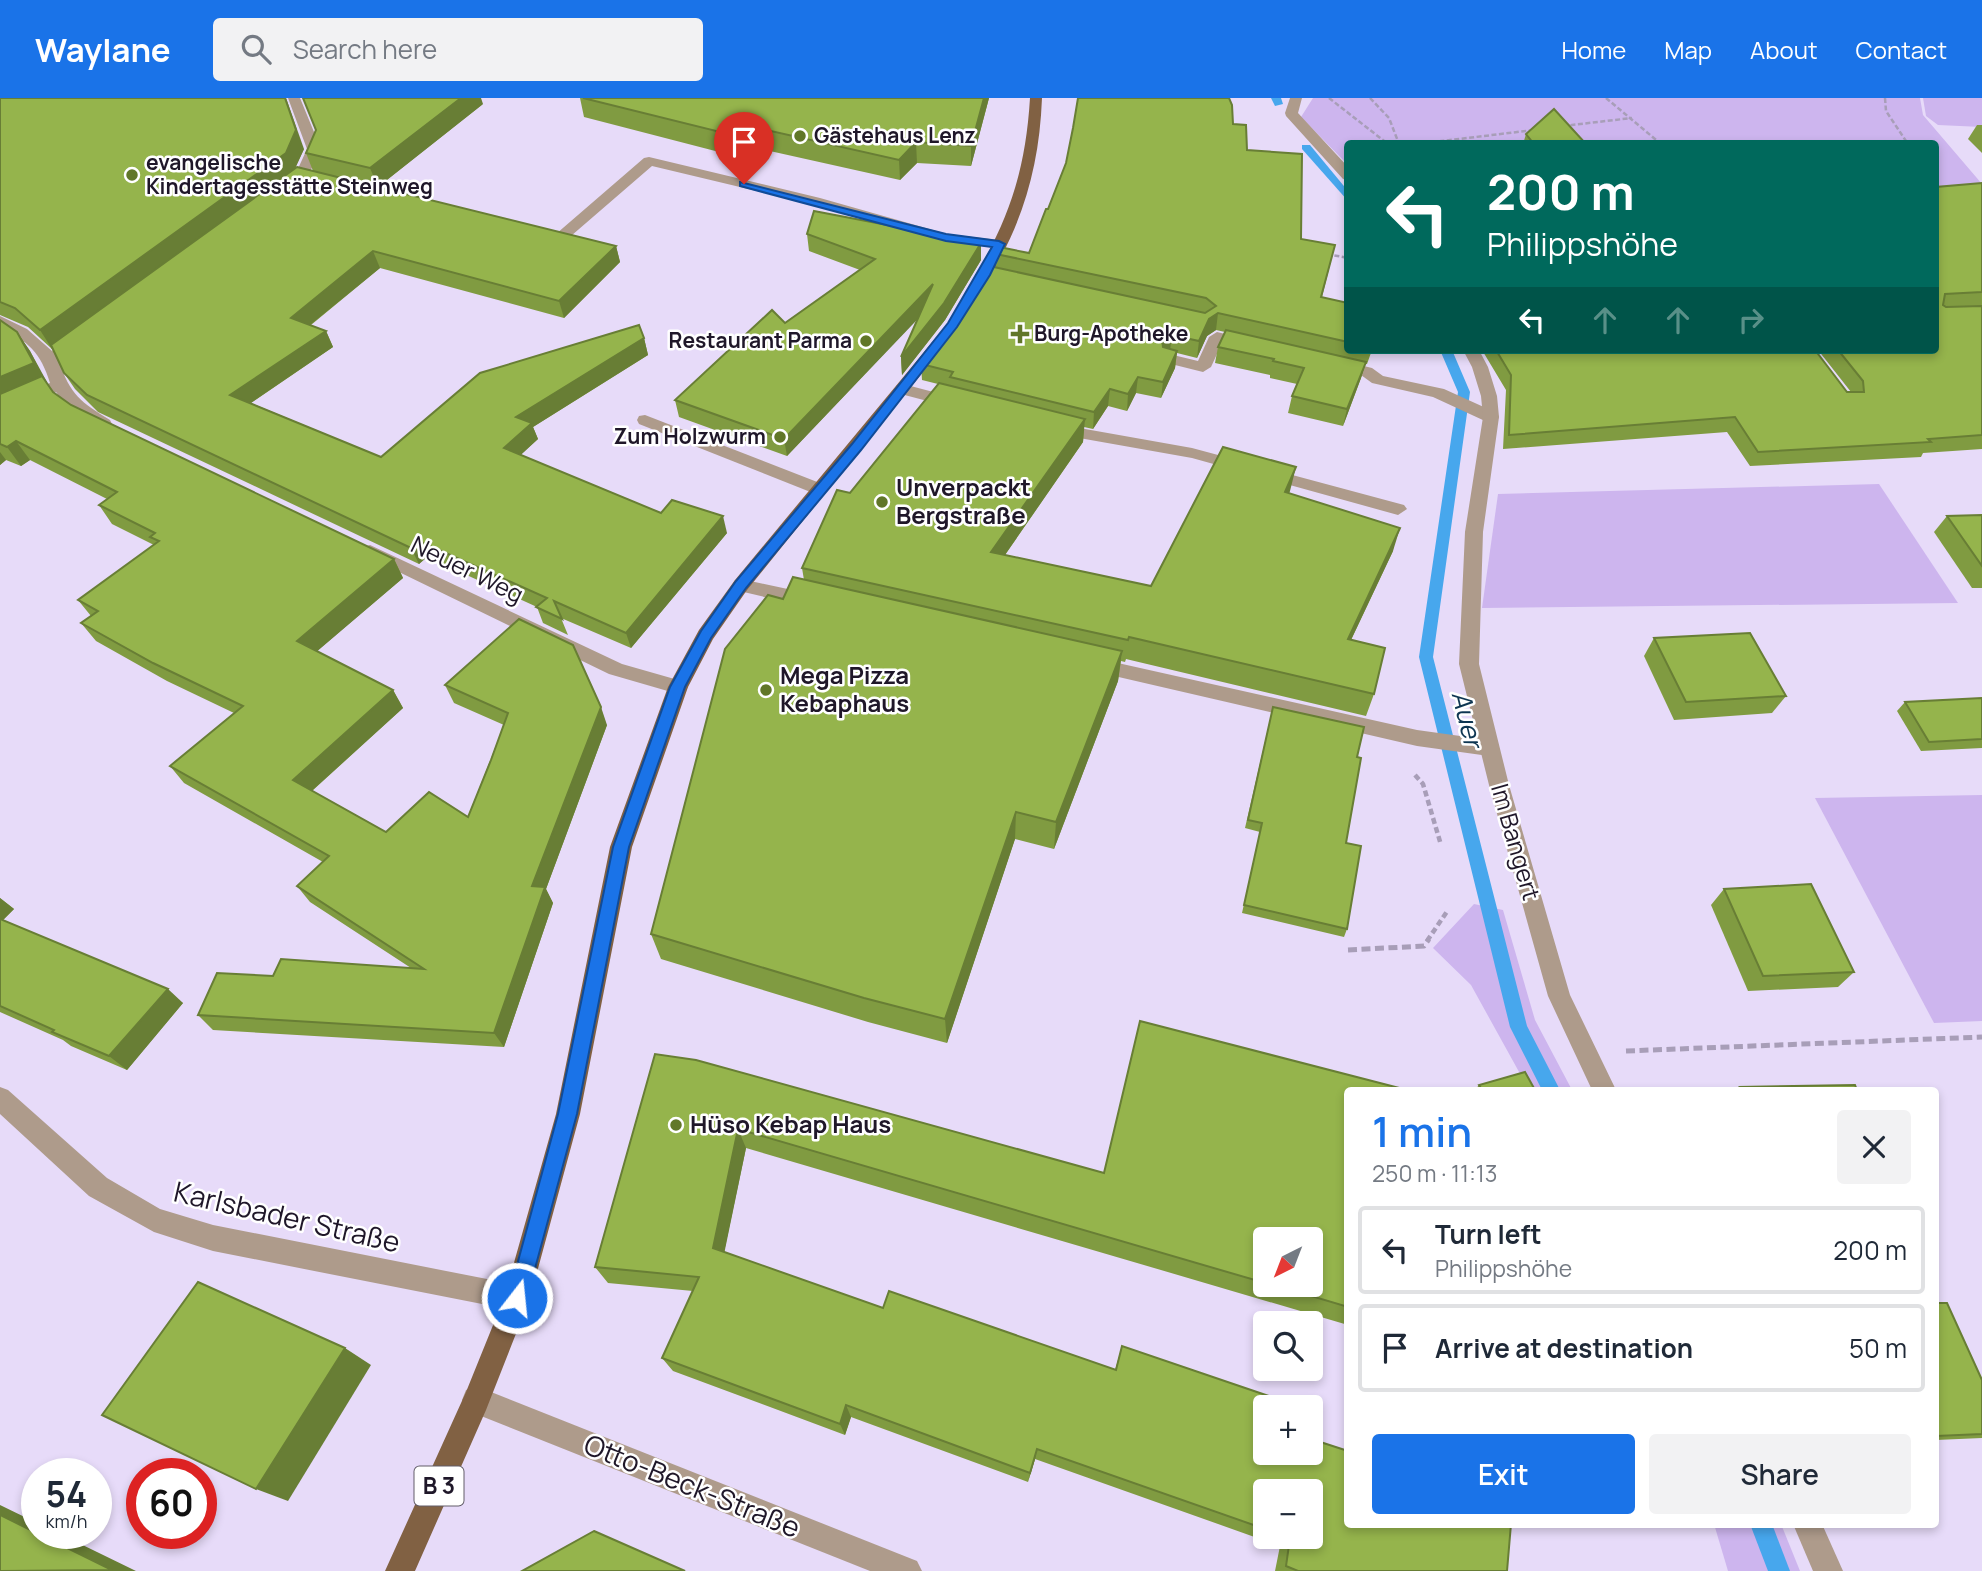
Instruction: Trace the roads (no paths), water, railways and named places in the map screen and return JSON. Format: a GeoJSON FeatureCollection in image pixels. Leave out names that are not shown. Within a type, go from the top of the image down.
{"type":"FeatureCollection","features":[{"type":"Feature","properties":{"kind":"main road","name":"B 3"},"geometry":{"type":"LineString","coordinates":[[400,1571],[476,1400],[517,1298],[568,1114],[621,847],[678,687],[706,635],[741,585],[903,389],[956,319],[984,275],[1020,194],[1034,147],[1036,98]]}},
{"type":"Feature","properties":{"kind":"street"},"geometry":{"type":"LineString","coordinates":[[270,199],[309,176],[314,149],[294,98]]}},
{"type":"Feature","properties":{"kind":"street"},"geometry":{"type":"LineString","coordinates":[[1296,98],[1291,114],[1344,172]]}},
{"type":"Feature","properties":{"kind":"street"},"geometry":{"type":"LineString","coordinates":[[532,232],[559,239],[649,161],[815,201],[946,238],[999,244]]}},
{"type":"Feature","properties":{"kind":"street"},"geometry":{"type":"LineString","coordinates":[[984,275],[1005,279]]}},
{"type":"Feature","properties":{"kind":"street"},"geometry":{"type":"LineString","coordinates":[[0,321],[23,332],[38,344],[51,360],[59,385],[74,405],[90,418],[116,430]]}},
{"type":"Feature","properties":{"kind":"street"},"geometry":{"type":"LineString","coordinates":[[51,360],[95,328]]}},
{"type":"Feature","properties":{"kind":"street"},"geometry":{"type":"LineString","coordinates":[[1169,359],[1203,367],[1217,337],[1271,349]]}},
{"type":"Feature","properties":{"kind":"street","name":"Im Bangert"},"geometry":{"type":"LineString","coordinates":[[1473,354],[1489,396],[1491,417],[1474,532],[1469,664],[1489,748],[1559,996],[1602,1087]]}},
{"type":"Feature","properties":{"kind":"street"},"geometry":{"type":"LineString","coordinates":[[1325,362],[1366,371],[1378,380],[1438,393],[1491,417]]}},
{"type":"Feature","properties":{"kind":"street"},"geometry":{"type":"LineString","coordinates":[[0,411],[59,385]]}},
{"type":"Feature","properties":{"kind":"street"},"geometry":{"type":"LineString","coordinates":[[903,389],[975,408]]}},
{"type":"Feature","properties":{"kind":"street"},"geometry":{"type":"LineString","coordinates":[[645,420],[819,489]]}},
{"type":"Feature","properties":{"kind":"street"},"geometry":{"type":"LineString","coordinates":[[1039,425],[1192,453],[1398,509]]}},
{"type":"Feature","properties":{"kind":"street","name":"Neuer Weg"},"geometry":{"type":"LineString","coordinates":[[353,543],[616,668],[678,687]]}},
{"type":"Feature","properties":{"kind":"street"},"geometry":{"type":"LineString","coordinates":[[741,585],[836,606]]}},
{"type":"Feature","properties":{"kind":"street"},"geometry":{"type":"LineString","coordinates":[[1067,659],[1417,738],[1489,748]]}},
{"type":"Feature","properties":{"kind":"street","name":"Karlsbader Straße"},"geometry":{"type":"LineString","coordinates":[[0,1098],[98,1187],[154,1220],[213,1237],[517,1298]]}},
{"type":"Feature","properties":{"kind":"street","name":"Otto-Beck-Straße"},"geometry":{"type":"LineString","coordinates":[[476,1400],[907,1571]]}},
{"type":"Feature","properties":{"kind":"street"},"geometry":{"type":"LineString","coordinates":[[1809,1528],[1828,1571]]}},
{"type":"Feature","properties":{"kind":"waterway","name":"Auer"},"geometry":{"type":"LineString","coordinates":[[1276,98],[1278,104]]}},
{"type":"Feature","properties":{"kind":"waterway","name":"Auer"},"geometry":{"type":"LineString","coordinates":[[1306,147],[1344,193]]}},
{"type":"Feature","properties":{"kind":"waterway","name":"Auer"},"geometry":{"type":"LineString","coordinates":[[1448,354],[1464,392],[1426,657],[1519,1027],[1549,1087]]}},
{"type":"Feature","properties":{"kind":"waterway","name":"Auer"},"geometry":{"type":"LineString","coordinates":[[1763,1528],[1779,1571]]}},
{"type":"Feature","properties":{"kind":"place","name":"Gästehaus Lenz"},"geometry":{"type":"Point","coordinates":[800,136]}},
{"type":"Feature","properties":{"kind":"place","name":"evangelische Kindertagesstätte Steinweg"},"geometry":{"type":"Point","coordinates":[132,175]}},
{"type":"Feature","properties":{"kind":"place","name":"Burg-Apotheke"},"geometry":{"type":"Point","coordinates":[1020,334]}},
{"type":"Feature","properties":{"kind":"place","name":"Restaurant Parma"},"geometry":{"type":"Point","coordinates":[866,341]}},
{"type":"Feature","properties":{"kind":"place","name":"Zum Holzwurm"},"geometry":{"type":"Point","coordinates":[780,437]}},
{"type":"Feature","properties":{"kind":"place","name":"Unverpackt Bergstraße"},"geometry":{"type":"Point","coordinates":[882,502]}},
{"type":"Feature","properties":{"kind":"place","name":"Mega Pizza Kebaphaus"},"geometry":{"type":"Point","coordinates":[766,690]}},
{"type":"Feature","properties":{"kind":"place","name":"Hüso Kebap Haus"},"geometry":{"type":"Point","coordinates":[676,1125]}}]}
